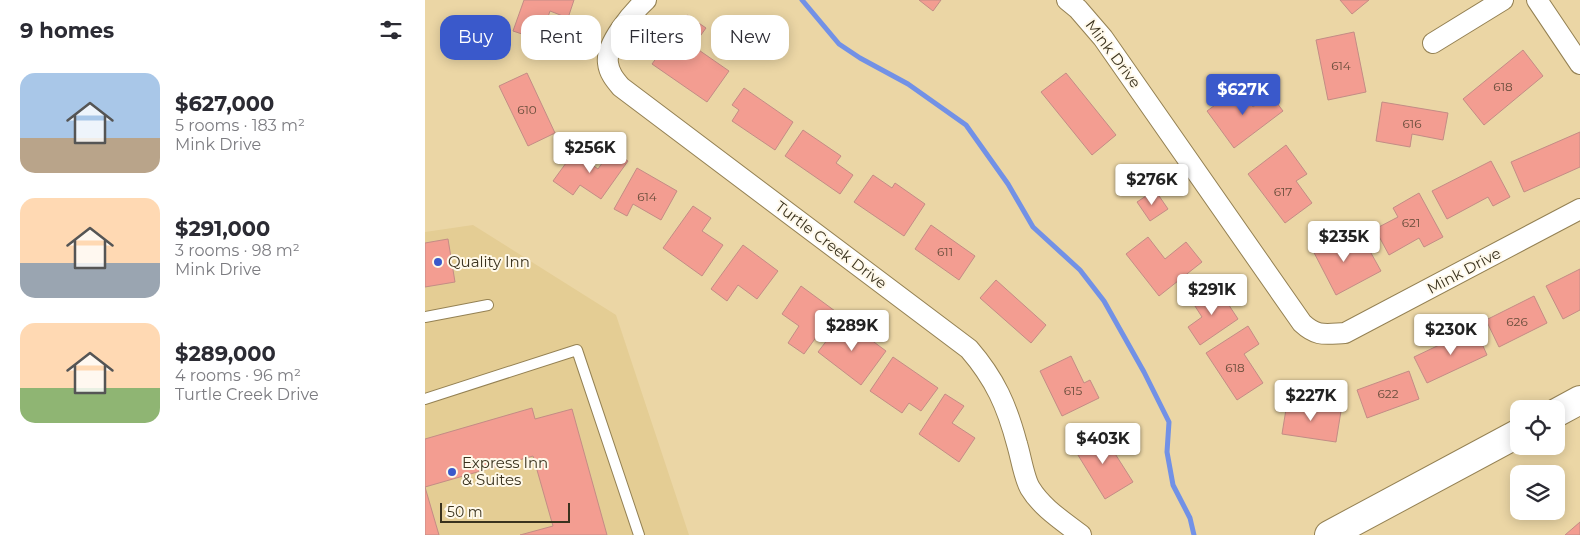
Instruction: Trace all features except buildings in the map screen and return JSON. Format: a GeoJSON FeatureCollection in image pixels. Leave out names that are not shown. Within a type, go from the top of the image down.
{"type":"FeatureCollection","features":[{"type":"Feature","properties":{"kind":"main road"},"geometry":{"type":"LineString","coordinates":[[1565,408],[1580,400]]}},
{"type":"Feature","properties":{"kind":"main road"},"geometry":{"type":"LineString","coordinates":[[1329,535],[1510,438]]}},
{"type":"Feature","properties":{"kind":"street","name":"Turtle Creek Drive"},"geometry":{"type":"LineString","coordinates":[[646,0],[629,15],[613,42],[607,61],[612,75],[621,87],[969,349],[984,366],[998,389],[1013,428],[1029,487],[1044,506],[1081,535]]}},
{"type":"Feature","properties":{"kind":"street","name":"Mink Drive"},"geometry":{"type":"LineString","coordinates":[[1067,0],[1078,8],[1103,38],[1302,323],[1311,331],[1321,335],[1345,333],[1580,209]]}},
{"type":"Feature","properties":{"kind":"street"},"geometry":{"type":"LineString","coordinates":[[1433,42],[1503,0]]}},
{"type":"Feature","properties":{"kind":"street"},"geometry":{"type":"LineString","coordinates":[[1537,0],[1580,64]]}},
{"type":"Feature","properties":{"kind":"lane"},"geometry":{"type":"LineString","coordinates":[[425,317],[488,305]]}},
{"type":"Feature","properties":{"kind":"lane"},"geometry":{"type":"LineString","coordinates":[[425,399],[577,350],[639,535]]}},
{"type":"Feature","properties":{"kind":"shaded area"},"geometry":{"type":"Polygon","coordinates":[[[473,225],[616,315],[689,535],[425,535],[425,232],[473,225]]]}},
{"type":"Feature","properties":{"kind":"waterway"},"geometry":{"type":"LineString","coordinates":[[802,0],[839,44],[860,58],[908,84],[966,125],[1008,184],[1033,227],[1080,270],[1104,301],[1144,372],[1169,422],[1167,452],[1173,485],[1190,518],[1194,535]]}},
{"type":"Feature","properties":{"kind":"place","name":"Quality Inn"},"geometry":{"type":"Point","coordinates":[438,262]}},
{"type":"Feature","properties":{"kind":"place","name":"Express Inn & Suites"},"geometry":{"type":"Point","coordinates":[452,472]}}]}
